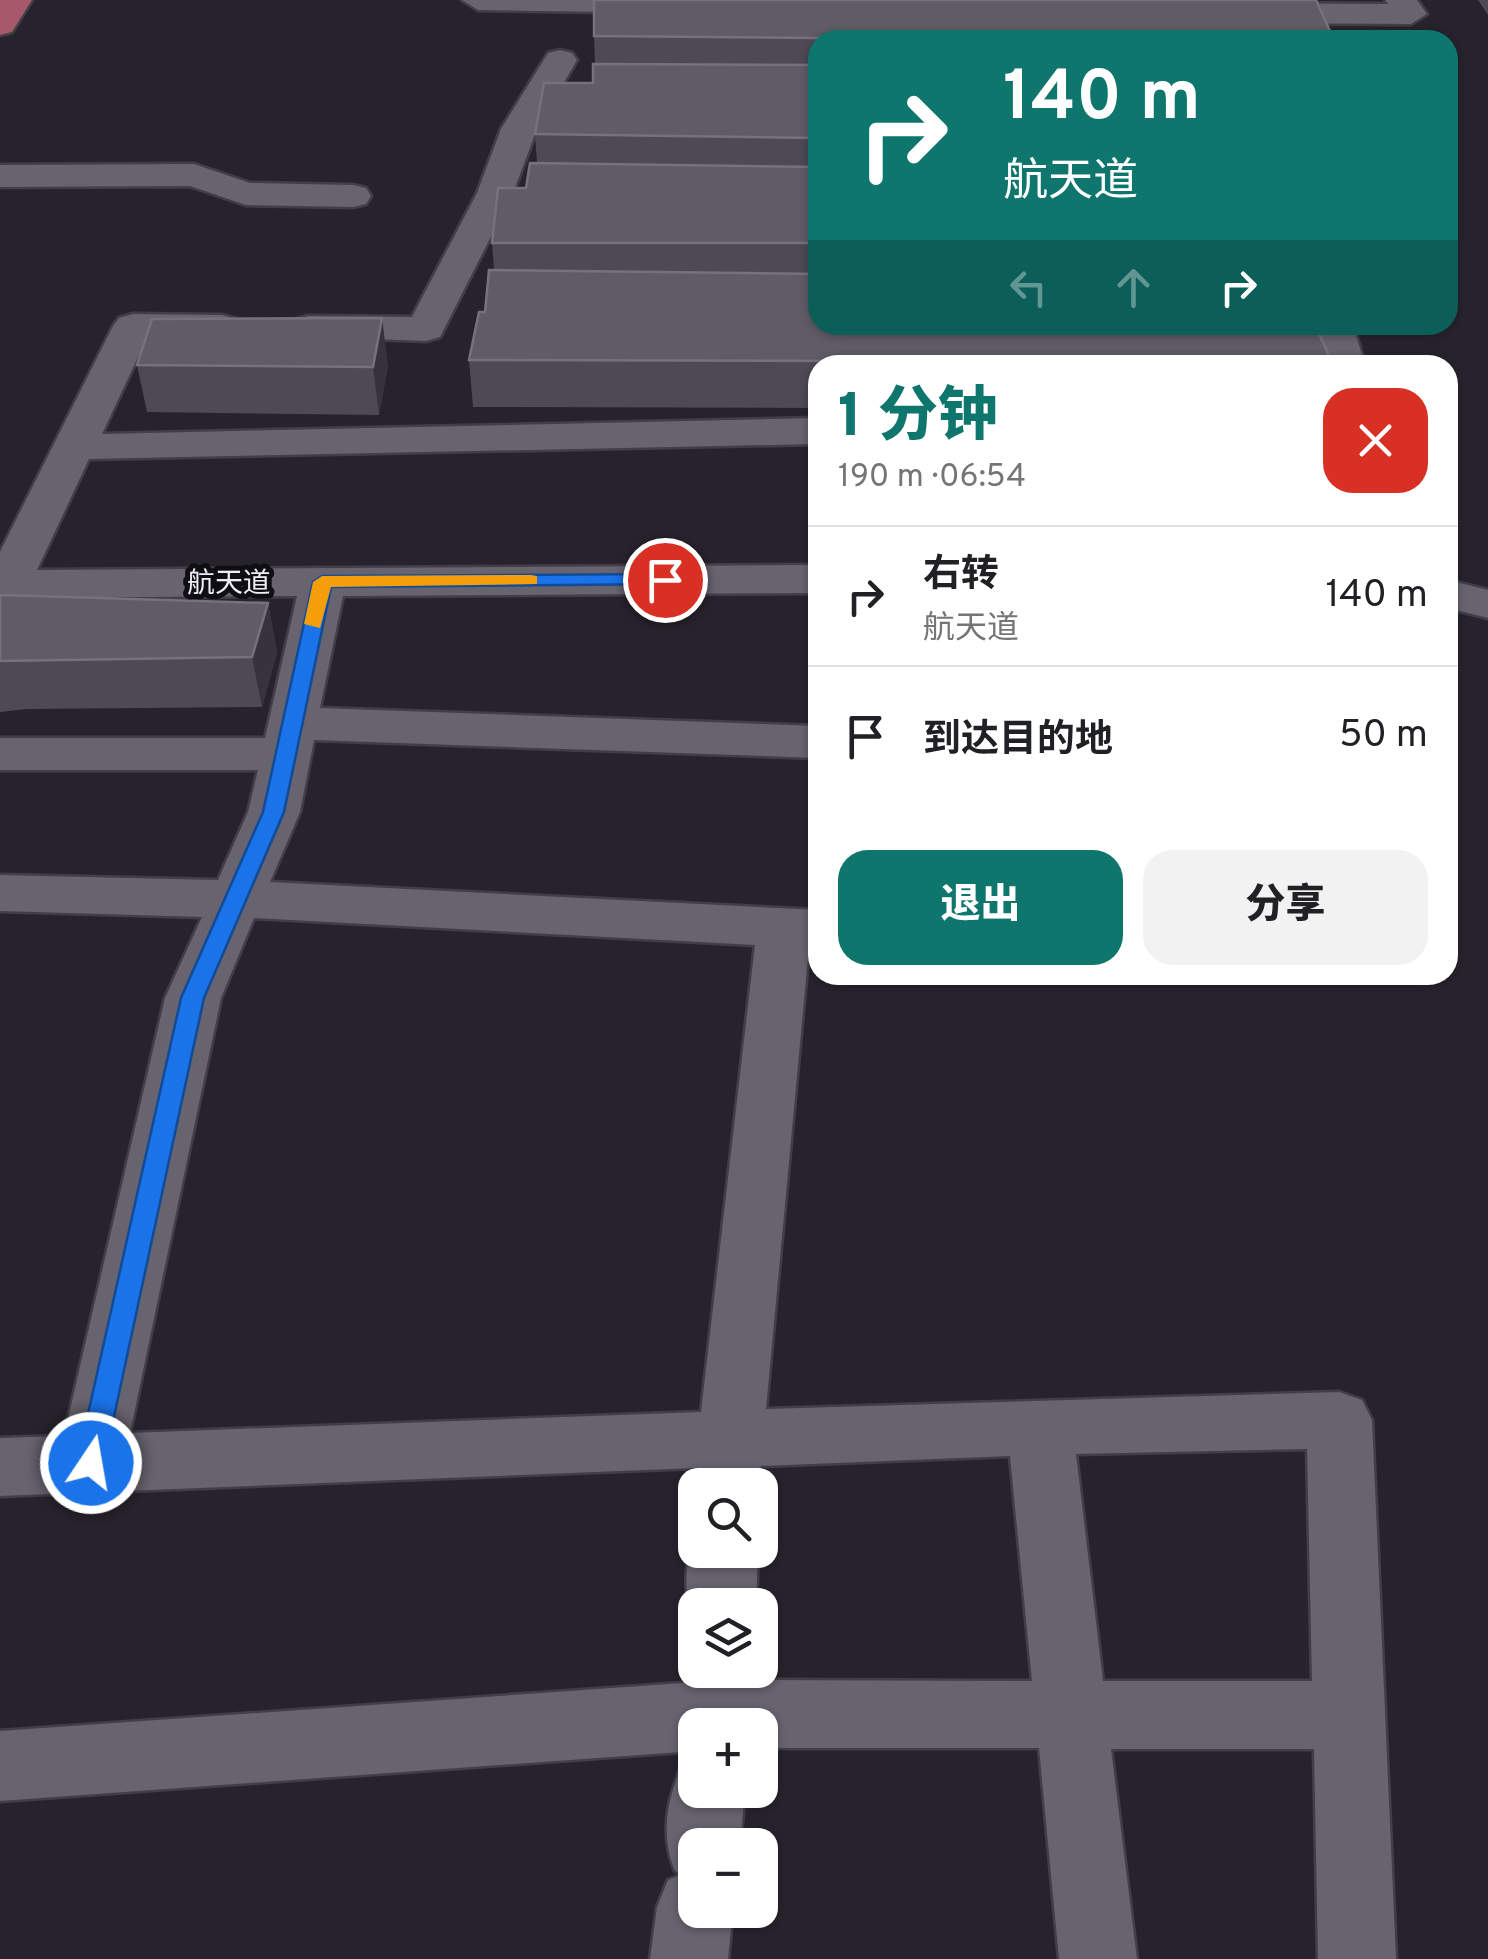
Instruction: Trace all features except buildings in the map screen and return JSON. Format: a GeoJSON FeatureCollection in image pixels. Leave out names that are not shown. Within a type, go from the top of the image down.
{"type":"FeatureCollection","features":[{"type":"Feature","properties":{"kind":"main road"},"geometry":{"type":"LineString","coordinates":[[0,25],[16,0]]}},
{"type":"Feature","properties":{"kind":"street"},"geometry":{"type":"LineString","coordinates":[[478,0],[695,4]]}},
{"type":"Feature","properties":{"kind":"street"},"geometry":{"type":"LineString","coordinates":[[1208,12],[1410,14],[1401,0]]}},
{"type":"Feature","properties":{"kind":"street"},"geometry":{"type":"LineString","coordinates":[[3,584],[132,326],[426,329],[514,193],[519,129],[560,82]]}},
{"type":"Feature","properties":{"kind":"street"},"geometry":{"type":"LineString","coordinates":[[0,176],[194,175],[246,194],[353,196]]}},
{"type":"Feature","properties":{"kind":"street"},"geometry":{"type":"LineString","coordinates":[[73,447],[808,431]]}},
{"type":"Feature","properties":{"kind":"street","name":"航天道"},"geometry":{"type":"LineString","coordinates":[[3,584],[808,578]]}},
{"type":"Feature","properties":{"kind":"street"},"geometry":{"type":"LineString","coordinates":[[91,1463],[192,998],[274,812],[322,582]]}},
{"type":"Feature","properties":{"kind":"street"},"geometry":{"type":"LineString","coordinates":[[1458,596],[1488,604]]}},
{"type":"Feature","properties":{"kind":"street"},"geometry":{"type":"LineString","coordinates":[[0,754],[289,738],[808,742]]}},
{"type":"Feature","properties":{"kind":"street"},"geometry":{"type":"LineString","coordinates":[[0,893],[236,899],[801,928],[727,1462]]}},
{"type":"Feature","properties":{"kind":"street"},"geometry":{"type":"LineString","coordinates":[[0,1467],[91,1463],[727,1462],[1040,1427],[1339,1420],[1357,1959]]}},
{"type":"Feature","properties":{"kind":"street"},"geometry":{"type":"LineString","coordinates":[[1040,1427],[1098,1959]]}},
{"type":"Feature","properties":{"kind":"street"},"geometry":{"type":"LineString","coordinates":[[0,1766],[717,1703],[1348,1715]]}},
{"type":"Feature","properties":{"kind":"street"},"geometry":{"type":"LineString","coordinates":[[689,1959],[693,1928]]}},
{"type":"Feature","properties":{"kind":"slow traffic"},"geometry":{"type":"LineString","coordinates":[[314,624],[322,582],[531,580]]}},
{"type":"Feature","properties":{"kind":"route"},"geometry":{"type":"LineString","coordinates":[[91,1463],[192,998],[274,812],[322,582],[665,580]]}}]}
